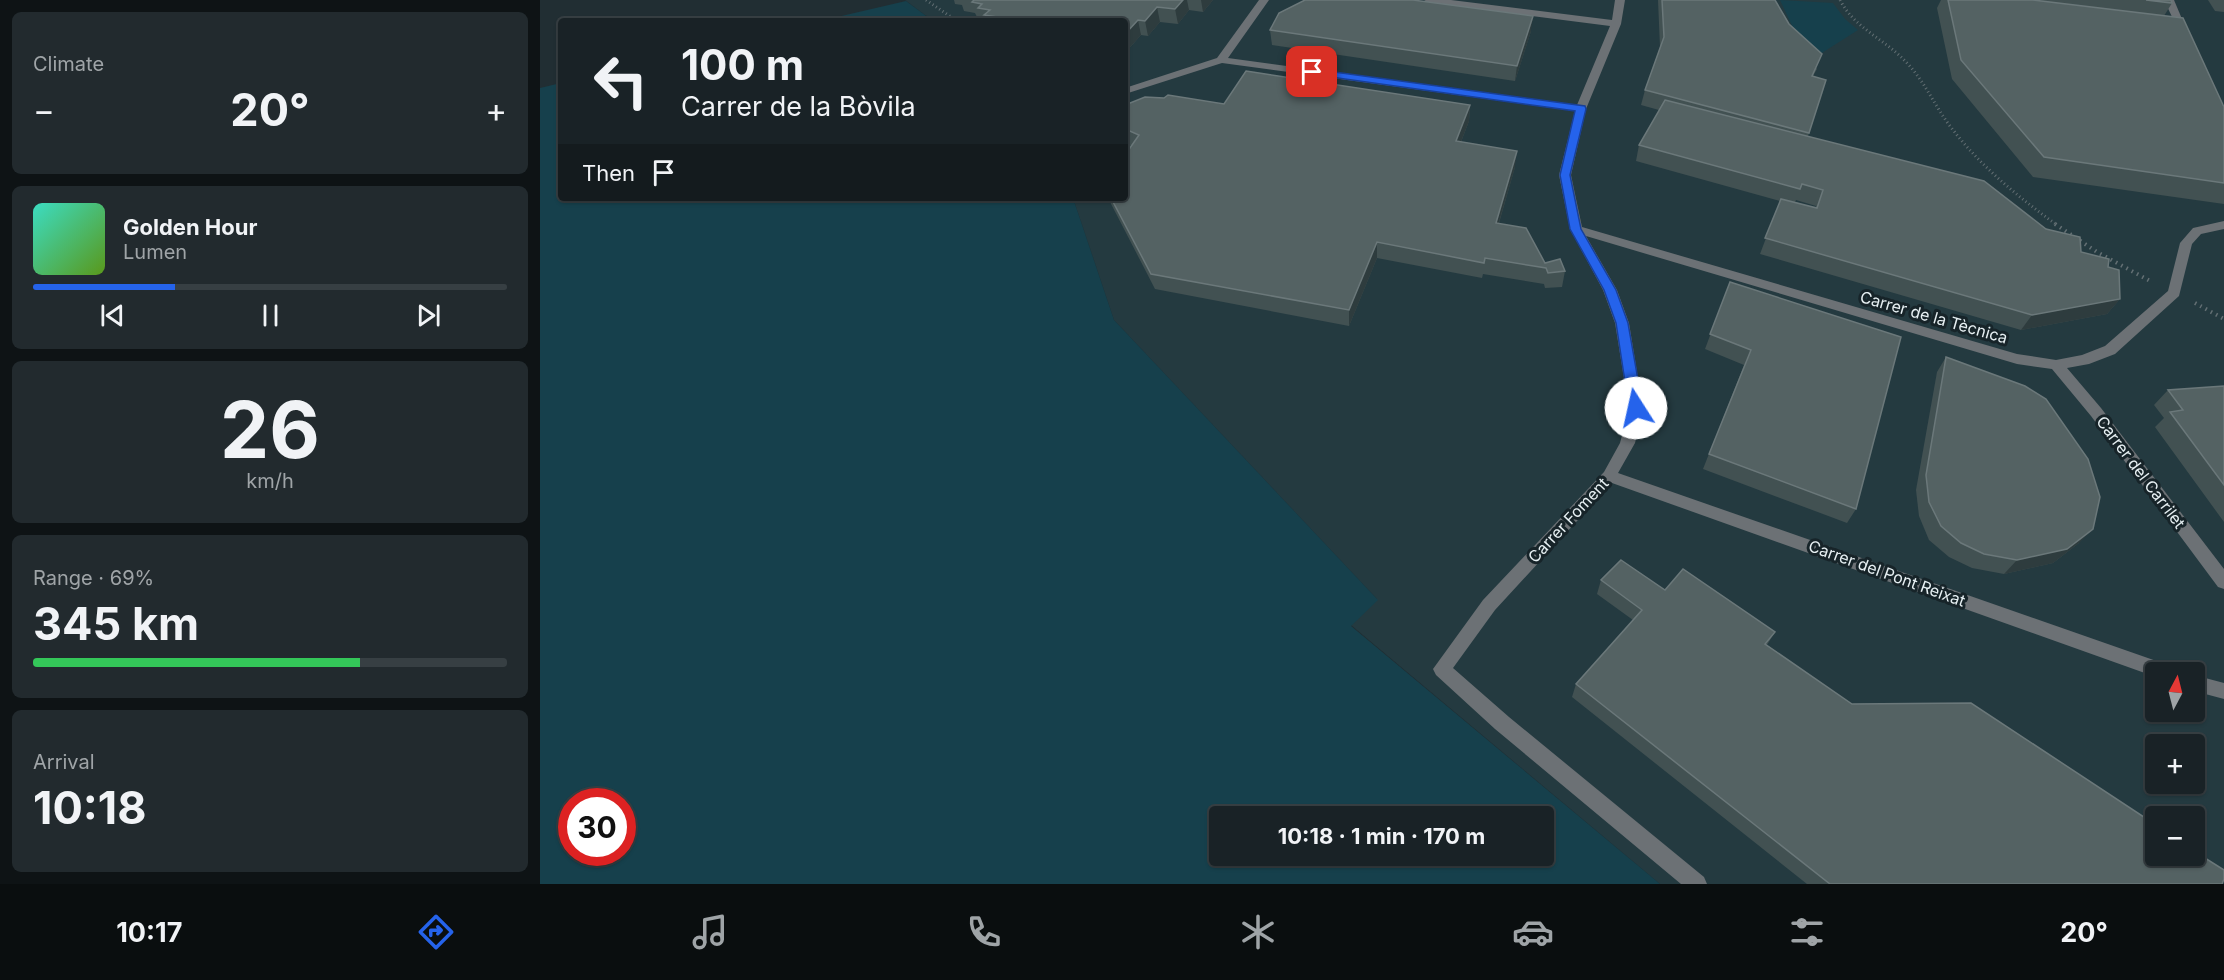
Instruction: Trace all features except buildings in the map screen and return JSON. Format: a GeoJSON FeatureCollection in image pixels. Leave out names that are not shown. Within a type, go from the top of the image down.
{"type":"FeatureCollection","features":[{"type":"Feature","properties":{"kind":"street"},"geometry":{"type":"LineString","coordinates":[[1221,60],[1264,0]]}},
{"type":"Feature","properties":{"kind":"street"},"geometry":{"type":"LineString","coordinates":[[1429,0],[1616,24]]}},
{"type":"Feature","properties":{"kind":"street","name":"Carrer Foment"},"geometry":{"type":"LineString","coordinates":[[1620,0],[1616,24],[1581,109],[1565,175],[1576,229],[1610,290],[1622,323],[1636,408],[1627,443],[1609,476],[1489,605],[1442,669],[1502,723],[1696,884]]}},
{"type":"Feature","properties":{"kind":"street"},"geometry":{"type":"LineString","coordinates":[[2169,0],[2177,19]]}},
{"type":"Feature","properties":{"kind":"street"},"geometry":{"type":"LineString","coordinates":[[1128,90],[1221,60],[1581,109]]}},
{"type":"Feature","properties":{"kind":"street"},"geometry":{"type":"LineString","coordinates":[[2174,292],[2186,243],[2197,231],[2224,225]]}},
{"type":"Feature","properties":{"kind":"street","name":"Carrer de la Tècnica"},"geometry":{"type":"LineString","coordinates":[[1576,229],[2017,359],[2056,365],[2084,360],[2110,350],[2174,292]]}},
{"type":"Feature","properties":{"kind":"street","name":"Carrer del Carrilet"},"geometry":{"type":"LineString","coordinates":[[2056,365],[2096,412],[2224,582]]}},
{"type":"Feature","properties":{"kind":"street","name":"Carrer del Pont Reixat"},"geometry":{"type":"LineString","coordinates":[[1609,476],[2145,665]]}},
{"type":"Feature","properties":{"kind":"street"},"geometry":{"type":"LineString","coordinates":[[2205,685],[2224,691]]}},
{"type":"Feature","properties":{"kind":"path"},"geometry":{"type":"LineString","coordinates":[[926,0],[953,18]]}},
{"type":"Feature","properties":{"kind":"path"},"geometry":{"type":"LineString","coordinates":[[1840,0],[1850,17],[1907,62],[1953,130],[1997,176],[2097,254],[2224,319]]}},
{"type":"Feature","properties":{"kind":"shaded area"},"geometry":{"type":"Polygon","coordinates":[[[905,0],[2224,0],[2224,884],[1660,884],[1351,625],[1377,599],[1114,320],[1074,201],[1128,201],[1128,18],[929,18],[905,0]]]}},
{"type":"Feature","properties":{"kind":"shaded area"},"geometry":{"type":"Polygon","coordinates":[[[1780,0],[1833,3],[1845,19],[1858,30],[1817,56],[1794,30],[1780,0]]]}},
{"type":"Feature","properties":{"kind":"shaded area"},"geometry":{"type":"Polygon","coordinates":[[[906,1],[929,18],[833,18],[906,1]]]}},
{"type":"Feature","properties":{"kind":"shaded area"},"geometry":{"type":"Polygon","coordinates":[[[558,84],[558,201],[1074,201],[1114,320],[1378,600],[1351,626],[1660,884],[540,884],[540,88],[558,84]]]}},
{"type":"Feature","properties":{"kind":"route"},"geometry":{"type":"LineString","coordinates":[[1312,72],[1581,109],[1565,175],[1576,229],[1610,290],[1622,323],[1636,408]]}}]}
